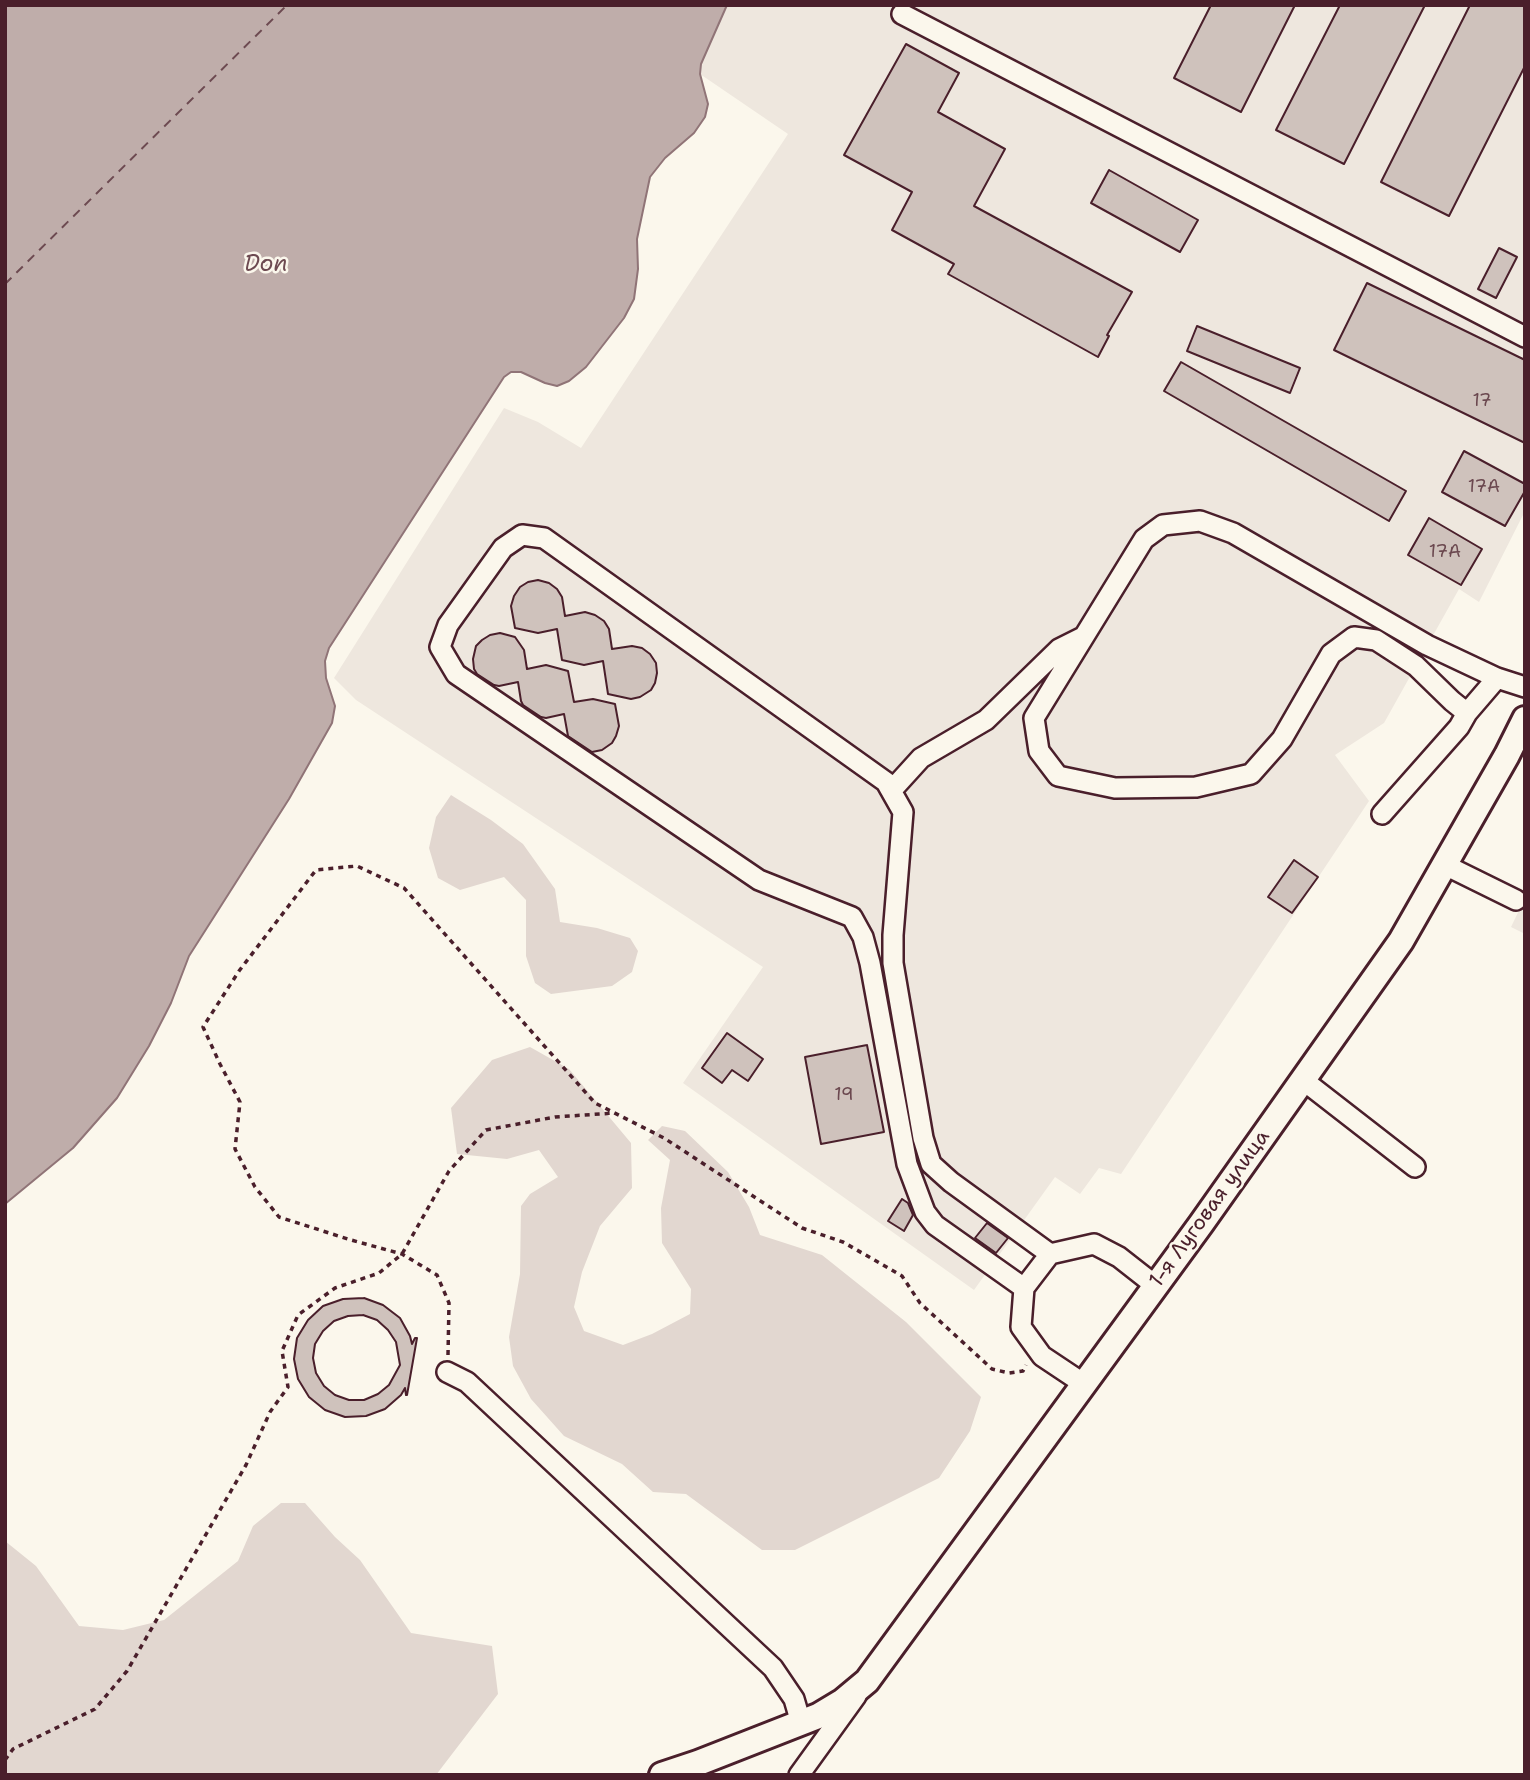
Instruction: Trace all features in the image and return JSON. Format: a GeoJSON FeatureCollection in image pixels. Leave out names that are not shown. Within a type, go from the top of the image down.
{"type":"FeatureCollection","features":[{"type":"Feature","properties":{"kind":"main road","name":"1-я Луговая улица"},"geometry":{"type":"LineString","coordinates":[[662,1775],[703,1769],[818,1716],[843,1701],[867,1681],[1156,1286],[1401,941],[1445,865],[1516,759],[1525,719]]}},
{"type":"Feature","properties":{"kind":"street"},"geometry":{"type":"LineString","coordinates":[[902,14],[1525,337]]}},
{"type":"Feature","properties":{"kind":"street"},"geometry":{"type":"LineString","coordinates":[[1467,713],[1416,666],[1376,640],[1354,637],[1331,654],[1282,739],[1251,775],[1196,787],[1115,788],[1058,776],[1039,751],[1034,718],[1144,539],[1163,525],[1200,521],[1233,533],[1427,645],[1497,678],[1525,687]]}},
{"type":"Feature","properties":{"kind":"street"},"geometry":{"type":"LineString","coordinates":[[1024,1288],[935,1226],[925,1212],[907,1164],[870,963],[863,937],[852,917],[759,880],[456,674],[440,647],[448,625],[503,548],[522,535],[544,538],[886,782],[903,812],[892,963],[923,1138],[931,1164],[951,1182],[1050,1254]]}},
{"type":"Feature","properties":{"kind":"street"},"geometry":{"type":"LineString","coordinates":[[891,791],[921,758],[986,720],[1059,649],[1084,637]]}},
{"type":"Feature","properties":{"kind":"street"},"geometry":{"type":"LineString","coordinates":[[1382,814],[1459,727],[1467,713],[1497,678]]}},
{"type":"Feature","properties":{"kind":"street"},"geometry":{"type":"LineString","coordinates":[[1445,865],[1516,900]]}},
{"type":"Feature","properties":{"kind":"street"},"geometry":{"type":"LineString","coordinates":[[1303,1080],[1415,1167]]}},
{"type":"Feature","properties":{"kind":"street"},"geometry":{"type":"LineString","coordinates":[[1084,1384],[1042,1356],[1021,1327],[1024,1288],[1050,1254],[1094,1244],[1119,1257],[1156,1286]]}},
{"type":"Feature","properties":{"kind":"street"},"geometry":{"type":"LineString","coordinates":[[447,1372],[467,1382],[773,1668],[794,1699],[801,1723]]}},
{"type":"Feature","properties":{"kind":"street","name":"1-я Луговая улица"},"geometry":{"type":"LineString","coordinates":[[799,1775],[867,1681]]}},
{"type":"Feature","properties":{"kind":"path"},"geometry":{"type":"LineString","coordinates":[[447,1372],[449,1303],[437,1275],[402,1254],[279,1217],[255,1187],[235,1149],[240,1102],[203,1027],[239,971],[316,870],[357,866],[404,888],[595,1103],[664,1138],[802,1228],[843,1242],[902,1276],[920,1303],[992,1370],[1009,1373],[1023,1371],[1036,1348]]}},
{"type":"Feature","properties":{"kind":"path"},"geometry":{"type":"LineString","coordinates":[[5,1760],[13,1749],[95,1709],[127,1671],[246,1465],[271,1412],[288,1387],[282,1351],[298,1315],[335,1287],[379,1273],[402,1254],[449,1171],[486,1130],[555,1117],[616,1113]]}},
{"type":"Feature","properties":{"kind":"shaded area"},"geometry":{"type":"Polygon","coordinates":[[[727,5],[1525,5],[1525,511],[1479,602],[1459,589],[1384,723],[1335,755],[1369,801],[1121,1174],[1099,1168],[1080,1194],[1055,1177],[974,1290],[683,1083],[763,967],[356,700],[334,678],[504,408],[538,422],[581,448],[788,134],[700,74],[701,64],[727,5]]]}},
{"type":"Feature","properties":{"kind":"shaded area"},"geometry":{"type":"Polygon","coordinates":[[[451,795],[523,844],[555,889],[560,922],[597,928],[630,938],[638,951],[632,972],[612,986],[551,994],[535,983],[526,956],[526,900],[504,877],[460,890],[438,878],[429,848],[436,817],[451,795]]]}},
{"type":"Feature","properties":{"kind":"shaded area"},"geometry":{"type":"Polygon","coordinates":[[[1525,898],[1525,934],[1511,927],[1525,898]]]}},
{"type":"Feature","properties":{"kind":"shaded area"},"geometry":{"type":"Polygon","coordinates":[[[530,1047],[569,1069],[631,1143],[632,1188],[600,1226],[582,1272],[574,1307],[584,1331],[623,1345],[652,1334],[690,1314],[691,1289],[662,1243],[661,1208],[670,1160],[648,1140],[662,1126],[685,1131],[728,1172],[749,1207],[760,1235],[822,1255],[906,1322],[981,1397],[970,1431],[939,1478],[795,1550],[762,1550],[686,1494],[653,1492],[622,1464],[564,1436],[531,1399],[513,1366],[509,1337],[520,1274],[521,1206],[530,1194],[558,1177],[539,1150],[507,1159],[457,1154],[451,1108],[492,1060],[530,1047]]]}},
{"type":"Feature","properties":{"kind":"shaded area"},"geometry":{"type":"Polygon","coordinates":[[[281,1503],[305,1503],[360,1560],[411,1633],[492,1646],[498,1694],[436,1775],[5,1775],[5,1541],[36,1566],[79,1626],[123,1630],[164,1620],[238,1561],[253,1526],[281,1503]]]}},
{"type":"Feature","properties":{"kind":"water","name":"Don"},"geometry":{"type":"Polygon","coordinates":[[[5,5],[727,5],[701,64],[700,74],[708,104],[705,117],[694,133],[665,158],[650,177],[637,239],[638,269],[634,299],[624,318],[586,367],[569,381],[557,386],[521,372],[511,372],[504,377],[329,648],[325,661],[326,678],[335,706],[332,723],[289,799],[189,956],[171,1003],[149,1046],[117,1098],[73,1148],[5,1204],[5,5]]]}},
{"type":"Feature","properties":{"kind":"building"},"geometry":{"type":"Polygon","coordinates":[[[1211,5],[1295,5],[1241,112],[1174,78],[1211,5]]]}},
{"type":"Feature","properties":{"kind":"building"},"geometry":{"type":"Polygon","coordinates":[[[1340,5],[1425,5],[1344,164],[1276,130],[1340,5]]]}},
{"type":"Feature","properties":{"kind":"building"},"geometry":{"type":"Polygon","coordinates":[[[1470,5],[1525,5],[1525,66],[1449,216],[1381,182],[1470,5]]]}},
{"type":"Feature","properties":{"kind":"building"},"geometry":{"type":"Polygon","coordinates":[[[906,44],[959,73],[938,112],[1005,149],[974,206],[1132,292],[1107,335],[1109,336],[1098,357],[948,274],[954,264],[892,230],[912,192],[844,155],[906,44]]]}},
{"type":"Feature","properties":{"kind":"building"},"geometry":{"type":"Polygon","coordinates":[[[1109,170],[1198,220],[1180,252],[1091,203],[1109,170]]]}},
{"type":"Feature","properties":{"kind":"building"},"geometry":{"type":"Polygon","coordinates":[[[1499,248],[1517,257],[1496,298],[1478,289],[1499,248]]]}},
{"type":"Feature","properties":{"kind":"building"},"geometry":{"type":"Polygon","coordinates":[[[1367,283],[1525,360],[1525,443],[1334,350],[1367,283]]]}},
{"type":"Feature","properties":{"kind":"building"},"geometry":{"type":"Polygon","coordinates":[[[1197,326],[1300,368],[1290,393],[1187,351],[1197,326]]]}},
{"type":"Feature","properties":{"kind":"building"},"geometry":{"type":"Polygon","coordinates":[[[1181,362],[1406,491],[1389,521],[1164,391],[1181,362]]]}},
{"type":"Feature","properties":{"kind":"building"},"geometry":{"type":"Polygon","coordinates":[[[1464,451],[1525,484],[1525,491],[1505,526],[1442,492],[1464,451]]]}},
{"type":"Feature","properties":{"kind":"building"},"geometry":{"type":"Polygon","coordinates":[[[1429,518],[1482,549],[1461,585],[1408,555],[1429,518]]]}},
{"type":"Feature","properties":{"kind":"building"},"geometry":{"type":"Polygon","coordinates":[[[538,580],[557,589],[562,597],[565,616],[585,612],[604,621],[609,629],[612,649],[632,646],[642,648],[650,654],[656,663],[657,673],[651,690],[631,699],[608,694],[603,661],[584,665],[562,660],[557,629],[538,633],[515,628],[511,606],[514,596],[520,587],[538,580]]]}},
{"type":"Feature","properties":{"kind":"building"},"geometry":{"type":"Polygon","coordinates":[[[500,633],[515,637],[524,650],[527,669],[546,665],[568,671],[574,702],[593,699],[615,704],[619,726],[612,743],[602,750],[592,752],[568,736],[564,714],[541,717],[523,705],[518,682],[499,686],[477,674],[473,659],[476,646],[490,635],[500,633]]]}},
{"type":"Feature","properties":{"kind":"building"},"geometry":{"type":"Polygon","coordinates":[[[1294,860],[1318,877],[1292,913],[1268,897],[1294,860]]]}},
{"type":"Feature","properties":{"kind":"building"},"geometry":{"type":"Polygon","coordinates":[[[727,1033],[763,1059],[748,1081],[732,1070],[722,1083],[702,1068],[727,1033]]]}},
{"type":"Feature","properties":{"kind":"building"},"geometry":{"type":"Polygon","coordinates":[[[867,1045],[884,1132],[821,1144],[805,1057],[867,1045]]]}},
{"type":"Feature","properties":{"kind":"building"},"geometry":{"type":"Polygon","coordinates":[[[902,1199],[908,1203],[913,1215],[904,1231],[888,1221],[902,1199]]]}},
{"type":"Feature","properties":{"kind":"building"},"geometry":{"type":"Polygon","coordinates":[[[987,1223],[1008,1238],[996,1253],[975,1238],[987,1223]]]}},
{"type":"Feature","properties":{"kind":"building"},"geometry":{"type":"Polygon","coordinates":[[[364,1298],[383,1305],[400,1318],[412,1344],[417,1338],[407,1395],[405,1388],[385,1409],[366,1416],[345,1417],[325,1410],[309,1397],[298,1379],[294,1359],[297,1338],[308,1320],[323,1306],[343,1299],[364,1298]],[[363,1315],[334,1321],[323,1331],[315,1344],[313,1358],[316,1373],[324,1386],[335,1395],[349,1400],[364,1400],[389,1385],[400,1365],[396,1342],[377,1320],[363,1315]]]}},
{"type":"Feature","properties":{"kind":"ferry route"},"geometry":{"type":"LineString","coordinates":[[5,284],[287,5]]}}]}
